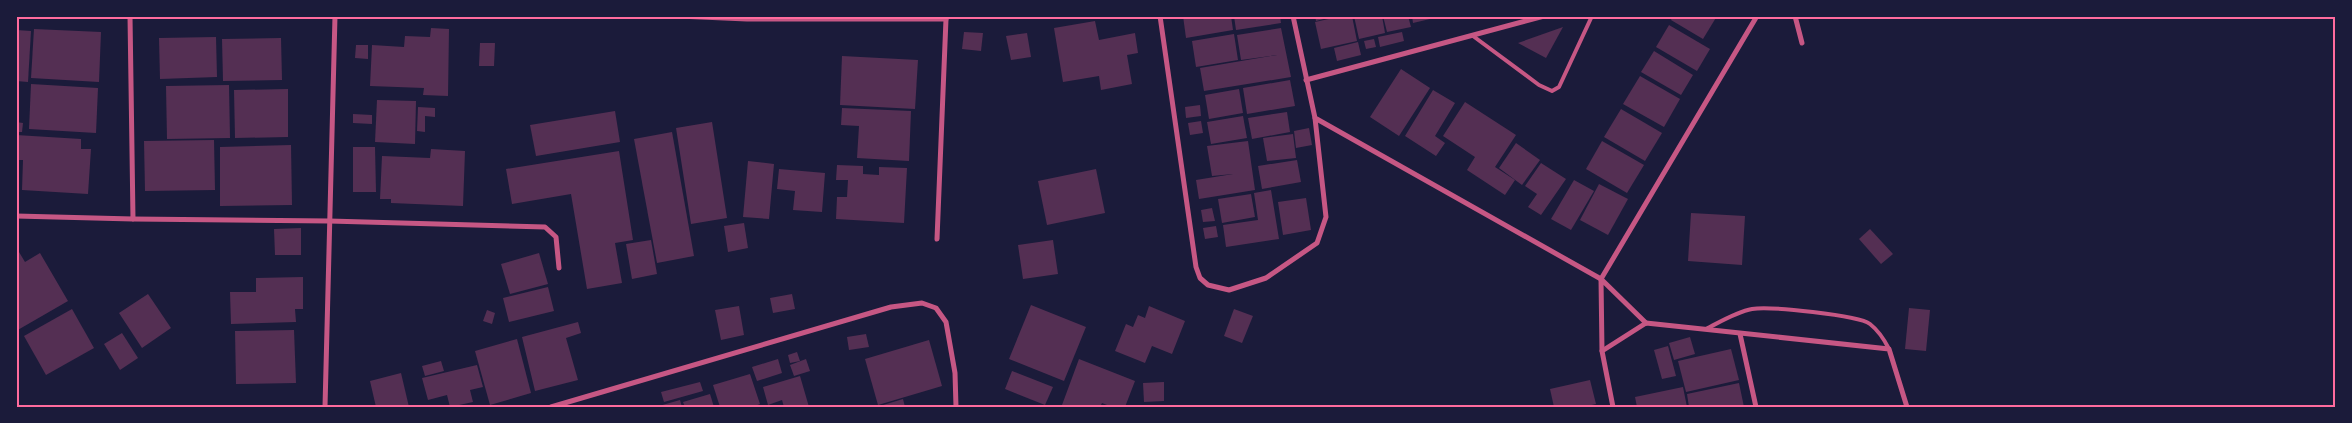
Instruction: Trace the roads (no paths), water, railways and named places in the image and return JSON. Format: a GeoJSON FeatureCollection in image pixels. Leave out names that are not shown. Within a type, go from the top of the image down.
{"type":"FeatureCollection","features":[{"type":"Feature","properties":{"kind":"street"},"geometry":{"type":"LineString","coordinates":[[130,16],[133,219]]}},
{"type":"Feature","properties":{"kind":"street"},"geometry":{"type":"LineString","coordinates":[[325,407],[335,16]]}},
{"type":"Feature","properties":{"kind":"street"},"geometry":{"type":"LineString","coordinates":[[678,16],[946,18],[937,239]]}},
{"type":"Feature","properties":{"kind":"street"},"geometry":{"type":"LineString","coordinates":[[1160,16],[1196,267],[1200,278],[1208,286],[1229,290],[1266,278],[1317,243],[1326,217],[1316,118],[1293,16]]}},
{"type":"Feature","properties":{"kind":"street"},"geometry":{"type":"LineString","coordinates":[[1306,80],[1544,16]]}},
{"type":"Feature","properties":{"kind":"street"},"geometry":{"type":"LineString","coordinates":[[1613,407],[1602,351],[1601,279],[1757,16]]}},
{"type":"Feature","properties":{"kind":"street"},"geometry":{"type":"LineString","coordinates":[[1796,16],[1802,43]]}},
{"type":"Feature","properties":{"kind":"street"},"geometry":{"type":"LineString","coordinates":[[1316,118],[1601,279],[1646,324]]}},
{"type":"Feature","properties":{"kind":"street"},"geometry":{"type":"LineString","coordinates":[[16,216],[330,221],[545,227],[556,237],[559,268]]}},
{"type":"Feature","properties":{"kind":"street"},"geometry":{"type":"LineString","coordinates":[[551,407],[891,307],[922,303],[936,308],[946,322],[955,373],[956,407]]}},
{"type":"Feature","properties":{"kind":"street"},"geometry":{"type":"LineString","coordinates":[[1602,351],[1646,324],[1889,348],[1907,407]]}},
{"type":"Feature","properties":{"kind":"street"},"geometry":{"type":"LineString","coordinates":[[1740,334],[1756,407]]}},
{"type":"Feature","properties":{"kind":"lane"},"geometry":{"type":"LineString","coordinates":[[1473,36],[1539,85],[1552,91],[1559,87],[1592,16]]}},
{"type":"Feature","properties":{"kind":"lane"},"geometry":{"type":"LineString","coordinates":[[1706,329],[1750,309],[1762,308],[1811,313],[1864,321],[1882,336],[1889,348]]}}]}
